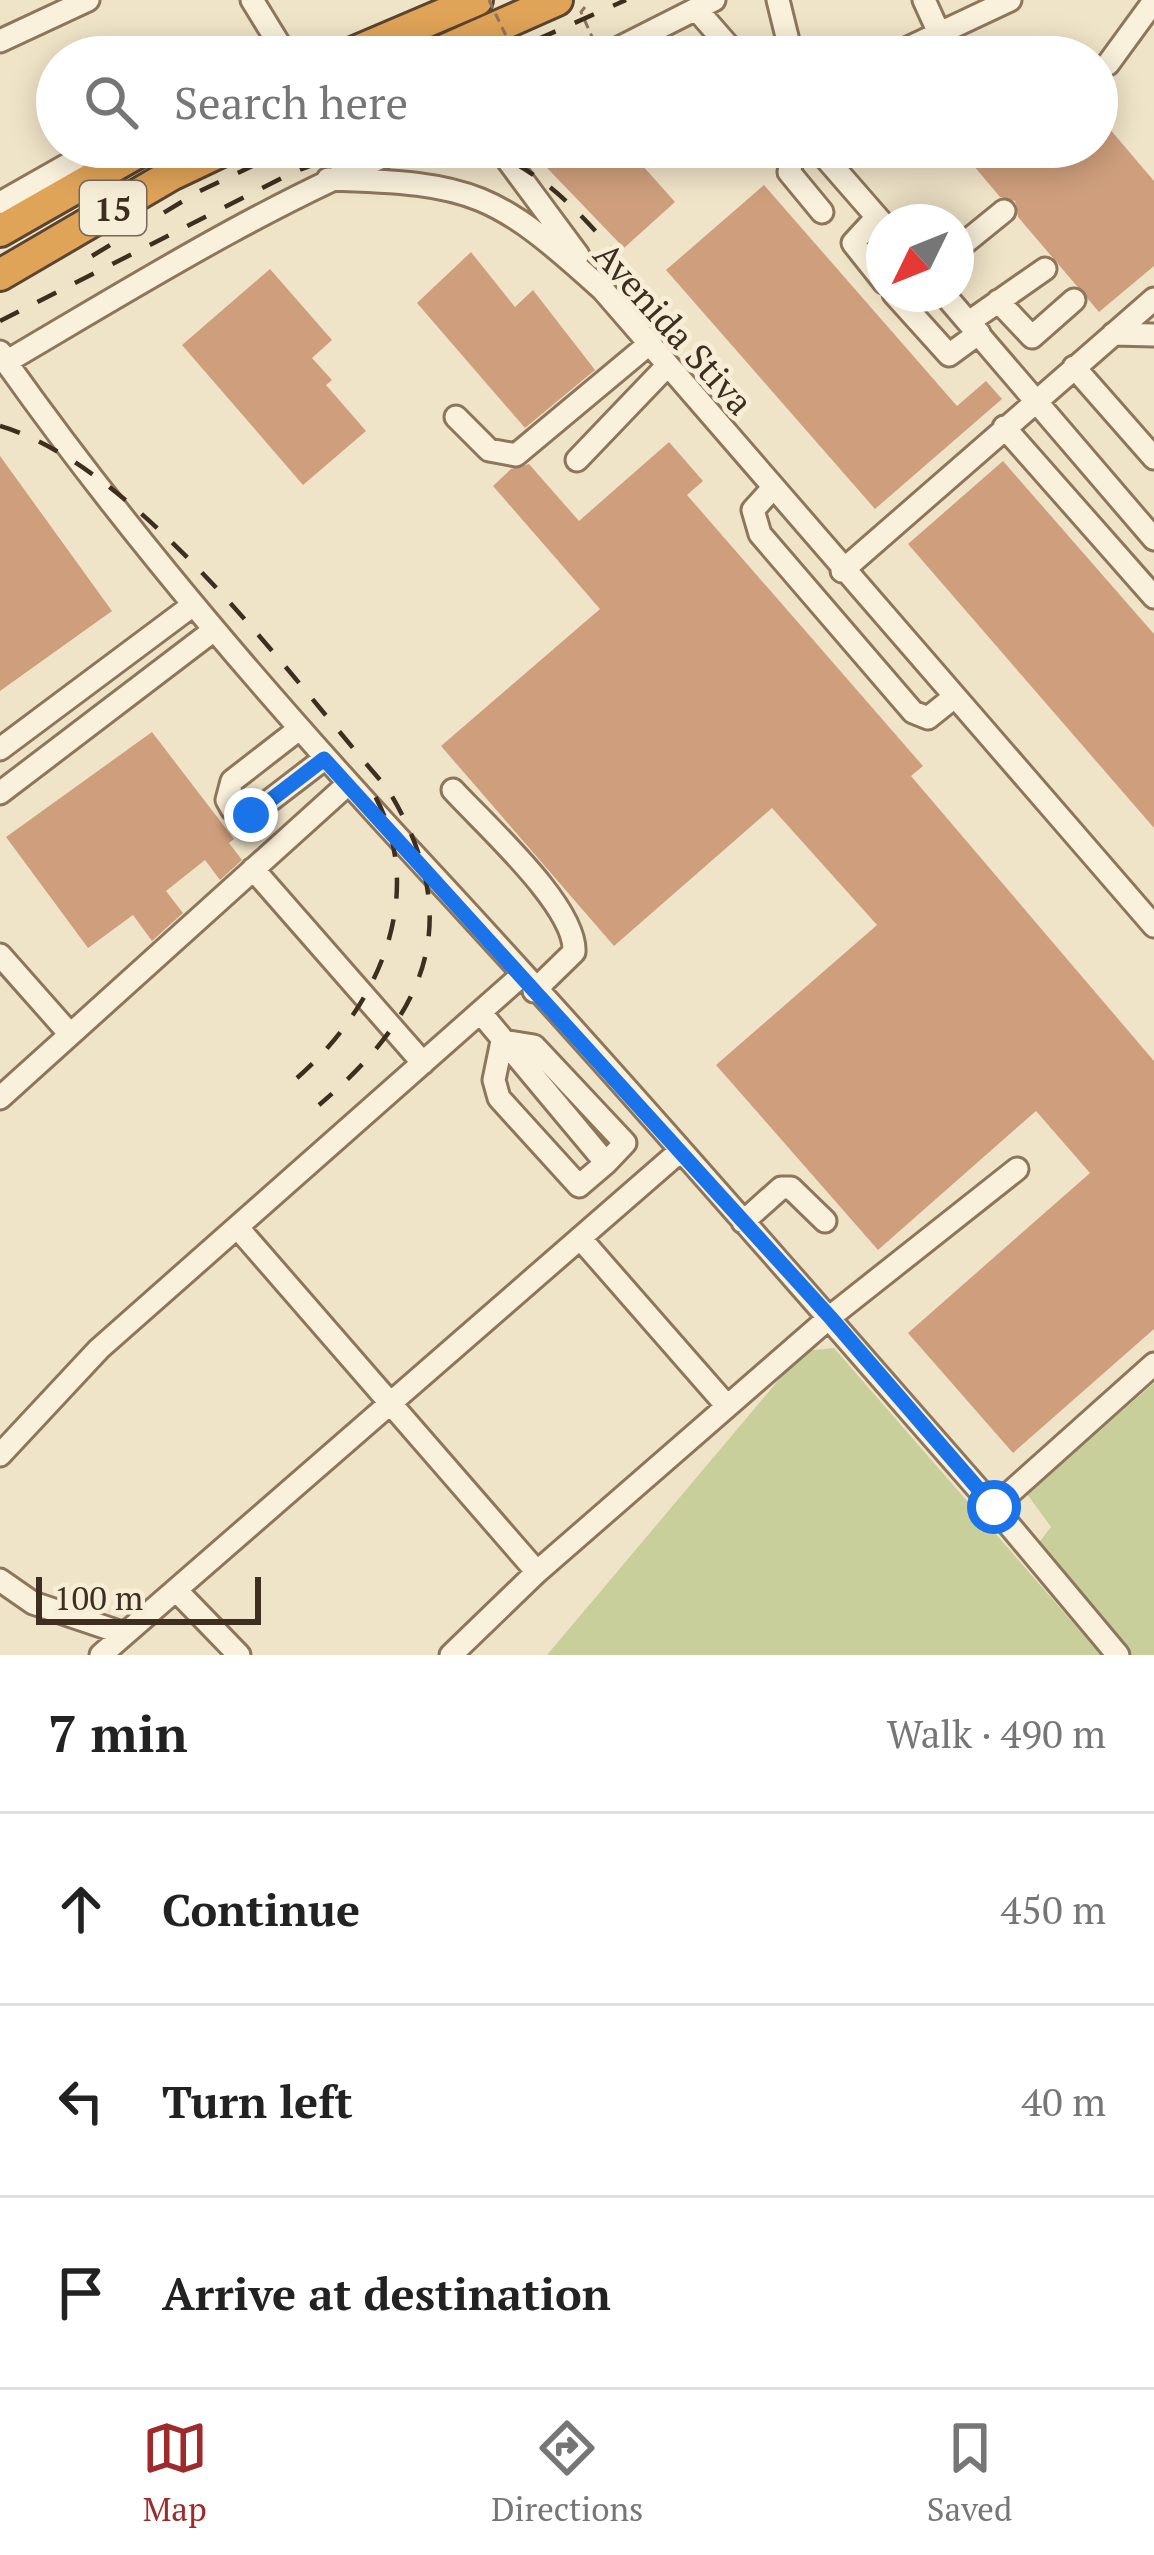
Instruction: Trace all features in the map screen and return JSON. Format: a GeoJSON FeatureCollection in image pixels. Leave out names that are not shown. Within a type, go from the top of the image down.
{"type":"FeatureCollection","features":[{"type":"Feature","properties":{"kind":"highway"},"geometry":{"type":"LineString","coordinates":[[380,36],[424,10],[478,0]]}},
{"type":"Feature","properties":{"kind":"highway"},"geometry":{"type":"LineString","coordinates":[[485,36],[571,4]]}},
{"type":"Feature","properties":{"kind":"highway","name":"15"},"geometry":{"type":"LineString","coordinates":[[0,231],[110,168]]}},
{"type":"Feature","properties":{"kind":"highway","name":"15"},"geometry":{"type":"LineString","coordinates":[[0,275],[185,168]]}},
{"type":"Feature","properties":{"kind":"street"},"geometry":{"type":"LineString","coordinates":[[0,41],[88,0]]}},
{"type":"Feature","properties":{"kind":"street"},"geometry":{"type":"LineString","coordinates":[[252,0],[274,36]]}},
{"type":"Feature","properties":{"kind":"street"},"geometry":{"type":"LineString","coordinates":[[778,0],[787,36]]}},
{"type":"Feature","properties":{"kind":"street"},"geometry":{"type":"LineString","coordinates":[[924,0],[939,33]]}},
{"type":"Feature","properties":{"kind":"street"},"geometry":{"type":"LineString","coordinates":[[933,36],[1010,0]]}},
{"type":"Feature","properties":{"kind":"street"},"geometry":{"type":"LineString","coordinates":[[1118,50],[1154,1]]}},
{"type":"Feature","properties":{"kind":"street"},"geometry":{"type":"LineString","coordinates":[[643,36],[705,5],[725,36]]}},
{"type":"Feature","properties":{"kind":"street"},"geometry":{"type":"LineString","coordinates":[[0,203],[62,168]]}},
{"type":"Feature","properties":{"kind":"street"},"geometry":{"type":"LineString","coordinates":[[355,168],[328,179],[5,368],[73,458],[298,729],[830,1317],[1118,1655]]}},
{"type":"Feature","properties":{"kind":"street"},"geometry":{"type":"LineString","coordinates":[[513,168],[603,290]]}},
{"type":"Feature","properties":{"kind":"street"},"geometry":{"type":"LineString","coordinates":[[790,168],[823,212]]}},
{"type":"Feature","properties":{"kind":"street"},"geometry":{"type":"LineString","coordinates":[[834,168],[866,204]]}},
{"type":"Feature","properties":{"kind":"street","name":"Avenida Stiva"},"geometry":{"type":"LineString","coordinates":[[328,179],[439,185],[480,196],[542,234],[603,290],[1154,926]]}},
{"type":"Feature","properties":{"kind":"street"},"geometry":{"type":"LineString","coordinates":[[974,235],[1004,211]]}},
{"type":"Feature","properties":{"kind":"street"},"geometry":{"type":"LineString","coordinates":[[866,230],[853,238],[866,253]]}},
{"type":"Feature","properties":{"kind":"street"},"geometry":{"type":"LineString","coordinates":[[910,312],[949,355],[998,301],[1045,269]]}},
{"type":"Feature","properties":{"kind":"street"},"geometry":{"type":"LineString","coordinates":[[842,571],[1154,299]]}},
{"type":"Feature","properties":{"kind":"street"},"geometry":{"type":"LineString","coordinates":[[998,301],[1032,338],[1074,300]]}},
{"type":"Feature","properties":{"kind":"street"},"geometry":{"type":"LineString","coordinates":[[960,312],[1154,539]]}},
{"type":"Feature","properties":{"kind":"street"},"geometry":{"type":"LineString","coordinates":[[1113,334],[1154,335]]}},
{"type":"Feature","properties":{"kind":"street"},"geometry":{"type":"LineString","coordinates":[[457,417],[489,450],[516,455],[649,344]]}},
{"type":"Feature","properties":{"kind":"street"},"geometry":{"type":"LineString","coordinates":[[577,460],[668,366]]}},
{"type":"Feature","properties":{"kind":"street"},"geometry":{"type":"LineString","coordinates":[[1074,367],[1154,458]]}},
{"type":"Feature","properties":{"kind":"street"},"geometry":{"type":"LineString","coordinates":[[1004,427],[1154,597]]}},
{"type":"Feature","properties":{"kind":"street"},"geometry":{"type":"LineString","coordinates":[[772,489],[753,510],[760,534],[913,712],[928,718],[953,698]]}},
{"type":"Feature","properties":{"kind":"street"},"geometry":{"type":"LineString","coordinates":[[1108,545],[1138,520]]}},
{"type":"Feature","properties":{"kind":"street"},"geometry":{"type":"LineString","coordinates":[[0,749],[194,605]]}},
{"type":"Feature","properties":{"kind":"street"},"geometry":{"type":"LineString","coordinates":[[0,793],[214,630]]}},
{"type":"Feature","properties":{"kind":"street"},"geometry":{"type":"LineString","coordinates":[[298,729],[232,782],[227,800],[232,809],[251,815],[324,759]]}},
{"type":"Feature","properties":{"kind":"street"},"geometry":{"type":"LineString","coordinates":[[0,1098],[348,784]]}},
{"type":"Feature","properties":{"kind":"street"},"geometry":{"type":"LineString","coordinates":[[0,1455],[99,1349],[480,1012],[574,952],[572,930],[544,890],[453,790]]}},
{"type":"Feature","properties":{"kind":"street"},"geometry":{"type":"LineString","coordinates":[[253,869],[422,1064]]}},
{"type":"Feature","properties":{"kind":"street"},"geometry":{"type":"LineString","coordinates":[[0,955],[69,1033]]}},
{"type":"Feature","properties":{"kind":"street"},"geometry":{"type":"LineString","coordinates":[[480,1012],[606,1163],[579,1186],[499,1098],[494,1080],[502,1041]]}},
{"type":"Feature","properties":{"kind":"street"},"geometry":{"type":"LineString","coordinates":[[101,1655],[679,1152]]}},
{"type":"Feature","properties":{"kind":"street"},"geometry":{"type":"LineString","coordinates":[[451,1655],[538,1572],[830,1317],[1017,1169]]}},
{"type":"Feature","properties":{"kind":"street"},"geometry":{"type":"LineString","coordinates":[[742,1222],[782,1188],[791,1188],[825,1221]]}},
{"type":"Feature","properties":{"kind":"street"},"geometry":{"type":"LineString","coordinates":[[238,1228],[538,1572]]}},
{"type":"Feature","properties":{"kind":"street"},"geometry":{"type":"LineString","coordinates":[[580,1238],[728,1406]]}},
{"type":"Feature","properties":{"kind":"street"},"geometry":{"type":"LineString","coordinates":[[994,1507],[1154,1364]]}},
{"type":"Feature","properties":{"kind":"street"},"geometry":{"type":"LineString","coordinates":[[0,1580],[33,1604],[125,1634]]}},
{"type":"Feature","properties":{"kind":"street"},"geometry":{"type":"LineString","coordinates":[[176,1590],[239,1655]]}},
{"type":"Feature","properties":{"kind":"path"},"geometry":{"type":"LineString","coordinates":[[489,0],[506,36]]}},
{"type":"Feature","properties":{"kind":"path"},"geometry":{"type":"LineString","coordinates":[[571,4],[581,12],[592,36]]}},
{"type":"Feature","properties":{"kind":"green space"},"geometry":{"type":"Polygon","coordinates":[[[834,1348],[1101,1655],[547,1655],[803,1351],[834,1348]]]}},
{"type":"Feature","properties":{"kind":"green space"},"geometry":{"type":"Polygon","coordinates":[[[1154,1383],[1154,1655],[1127,1655],[1033,1550],[1051,1527],[1027,1494],[1154,1383]]]}},
{"type":"Feature","properties":{"kind":"building"},"geometry":{"type":"Polygon","coordinates":[[[1118,139],[1154,181],[1154,266],[1099,312],[1018,217],[1015,201],[1000,197],[976,168],[1118,168],[1118,139]]]}},
{"type":"Feature","properties":{"kind":"building"},"geometry":{"type":"Polygon","coordinates":[[[547,168],[645,168],[675,202],[624,248],[547,168]]]}},
{"type":"Feature","properties":{"kind":"building"},"geometry":{"type":"Polygon","coordinates":[[[764,185],[866,302],[866,312],[875,312],[957,406],[986,381],[1002,399],[875,509],[666,270],[764,185]]]}},
{"type":"Feature","properties":{"kind":"building"},"geometry":{"type":"Polygon","coordinates":[[[471,252],[515,307],[533,290],[595,370],[525,428],[417,303],[471,252]]]}},
{"type":"Feature","properties":{"kind":"building"},"geometry":{"type":"Polygon","coordinates":[[[270,269],[332,340],[312,358],[332,380],[326,385],[366,431],[303,485],[182,345],[270,269]]]}},
{"type":"Feature","properties":{"kind":"building"},"geometry":{"type":"Polygon","coordinates":[[[669,442],[703,481],[687,495],[923,766],[911,776],[1154,1061],[1154,1329],[1013,1453],[908,1333],[1090,1173],[1036,1111],[878,1250],[716,1065],[877,925],[772,808],[614,946],[441,746],[600,609],[493,486],[511,469],[529,464],[579,521],[669,442]]]}},
{"type":"Feature","properties":{"kind":"building"},"geometry":{"type":"Polygon","coordinates":[[[0,456],[112,611],[0,691],[0,456]]]}},
{"type":"Feature","properties":{"kind":"building"},"geometry":{"type":"Polygon","coordinates":[[[1003,461],[1154,634],[1154,828],[908,544],[1003,461]]]}},
{"type":"Feature","properties":{"kind":"building"},"geometry":{"type":"Polygon","coordinates":[[[152,732],[234,839],[229,843],[242,860],[220,880],[205,860],[166,891],[183,913],[152,941],[133,915],[88,948],[6,837],[152,732]]]}},
{"type":"Feature","properties":{"kind":"railway"},"geometry":{"type":"LineString","coordinates":[[545,36],[626,0]]}},
{"type":"Feature","properties":{"kind":"railway"},"geometry":{"type":"LineString","coordinates":[[92,256],[198,192],[248,168]]}},
{"type":"Feature","properties":{"kind":"railway"},"geometry":{"type":"LineString","coordinates":[[0,321],[305,168]]}},
{"type":"Feature","properties":{"kind":"railway"},"geometry":{"type":"LineString","coordinates":[[522,168],[586,220],[639,281]]}},
{"type":"Feature","properties":{"kind":"railway"},"geometry":{"type":"LineString","coordinates":[[0,426],[53,449],[159,529],[259,635],[387,788],[412,835],[426,879],[430,921],[424,960],[410,998],[387,1035],[319,1105]]}},
{"type":"Feature","properties":{"kind":"railway"},"geometry":{"type":"LineString","coordinates":[[297,1078],[350,1019],[386,949],[397,873],[390,834],[375,796]]}},
{"type":"Feature","properties":{"kind":"route"},"geometry":{"type":"LineString","coordinates":[[251,815],[324,759],[830,1317],[994,1507]]}}]}
